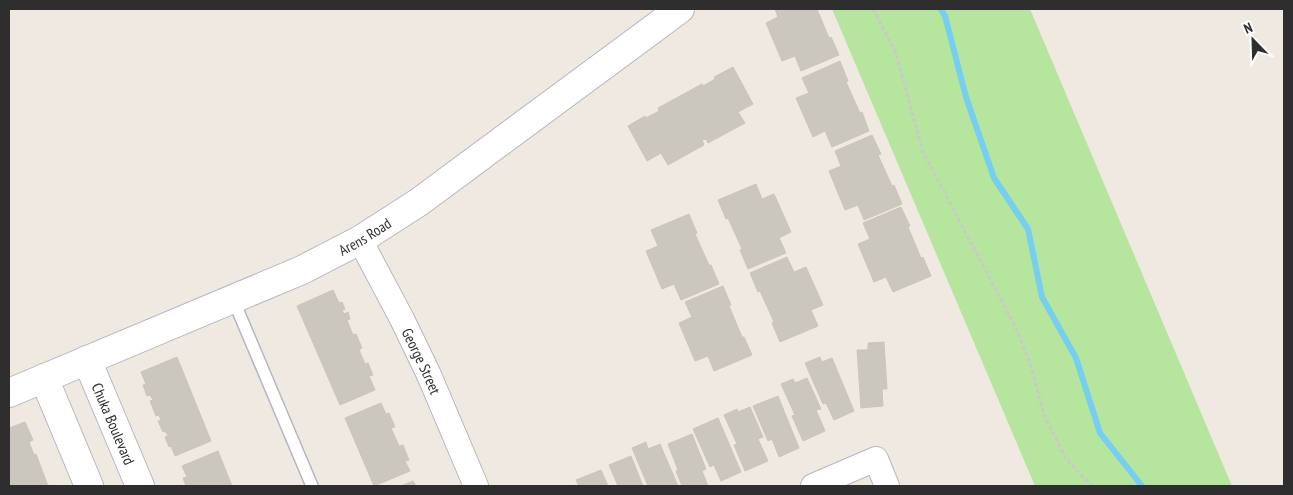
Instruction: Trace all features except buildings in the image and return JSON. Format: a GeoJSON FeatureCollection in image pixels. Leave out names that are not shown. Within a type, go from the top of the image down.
{"type":"FeatureCollection","features":[{"type":"Feature","properties":{"kind":"street","name":"Arens Road"},"geometry":{"type":"LineString","coordinates":[[9,393],[302,270],[360,240],[418,202],[680,9]]}},
{"type":"Feature","properties":{"kind":"street","name":"George Street"},"geometry":{"type":"LineString","coordinates":[[360,240],[429,374],[476,486]]}},
{"type":"Feature","properties":{"kind":"street","name":"Chuka Boulevard"},"geometry":{"type":"LineString","coordinates":[[87,360],[140,486]]}},
{"type":"Feature","properties":{"kind":"street"},"geometry":{"type":"LineString","coordinates":[[44,378],[89,486]]}},
{"type":"Feature","properties":{"kind":"street"},"geometry":{"type":"LineString","coordinates":[[813,486],[876,459],[887,486]]}},
{"type":"Feature","properties":{"kind":"lane"},"geometry":{"type":"LineString","coordinates":[[232,299],[312,486]]}},
{"type":"Feature","properties":{"kind":"path"},"geometry":{"type":"LineString","coordinates":[[874,9],[895,51],[923,152],[1016,328],[1030,363],[1044,415],[1066,459],[1092,486]]}},
{"type":"Feature","properties":{"kind":"green space"},"geometry":{"type":"Polygon","coordinates":[[[832,9],[1030,9],[1232,486],[1035,486],[832,9]]]}},
{"type":"Feature","properties":{"kind":"waterway"},"geometry":{"type":"LineString","coordinates":[[941,9],[945,16],[966,97],[994,178],[1028,229],[1042,297],[1076,358],[1100,433],[1142,486]]}}]}
